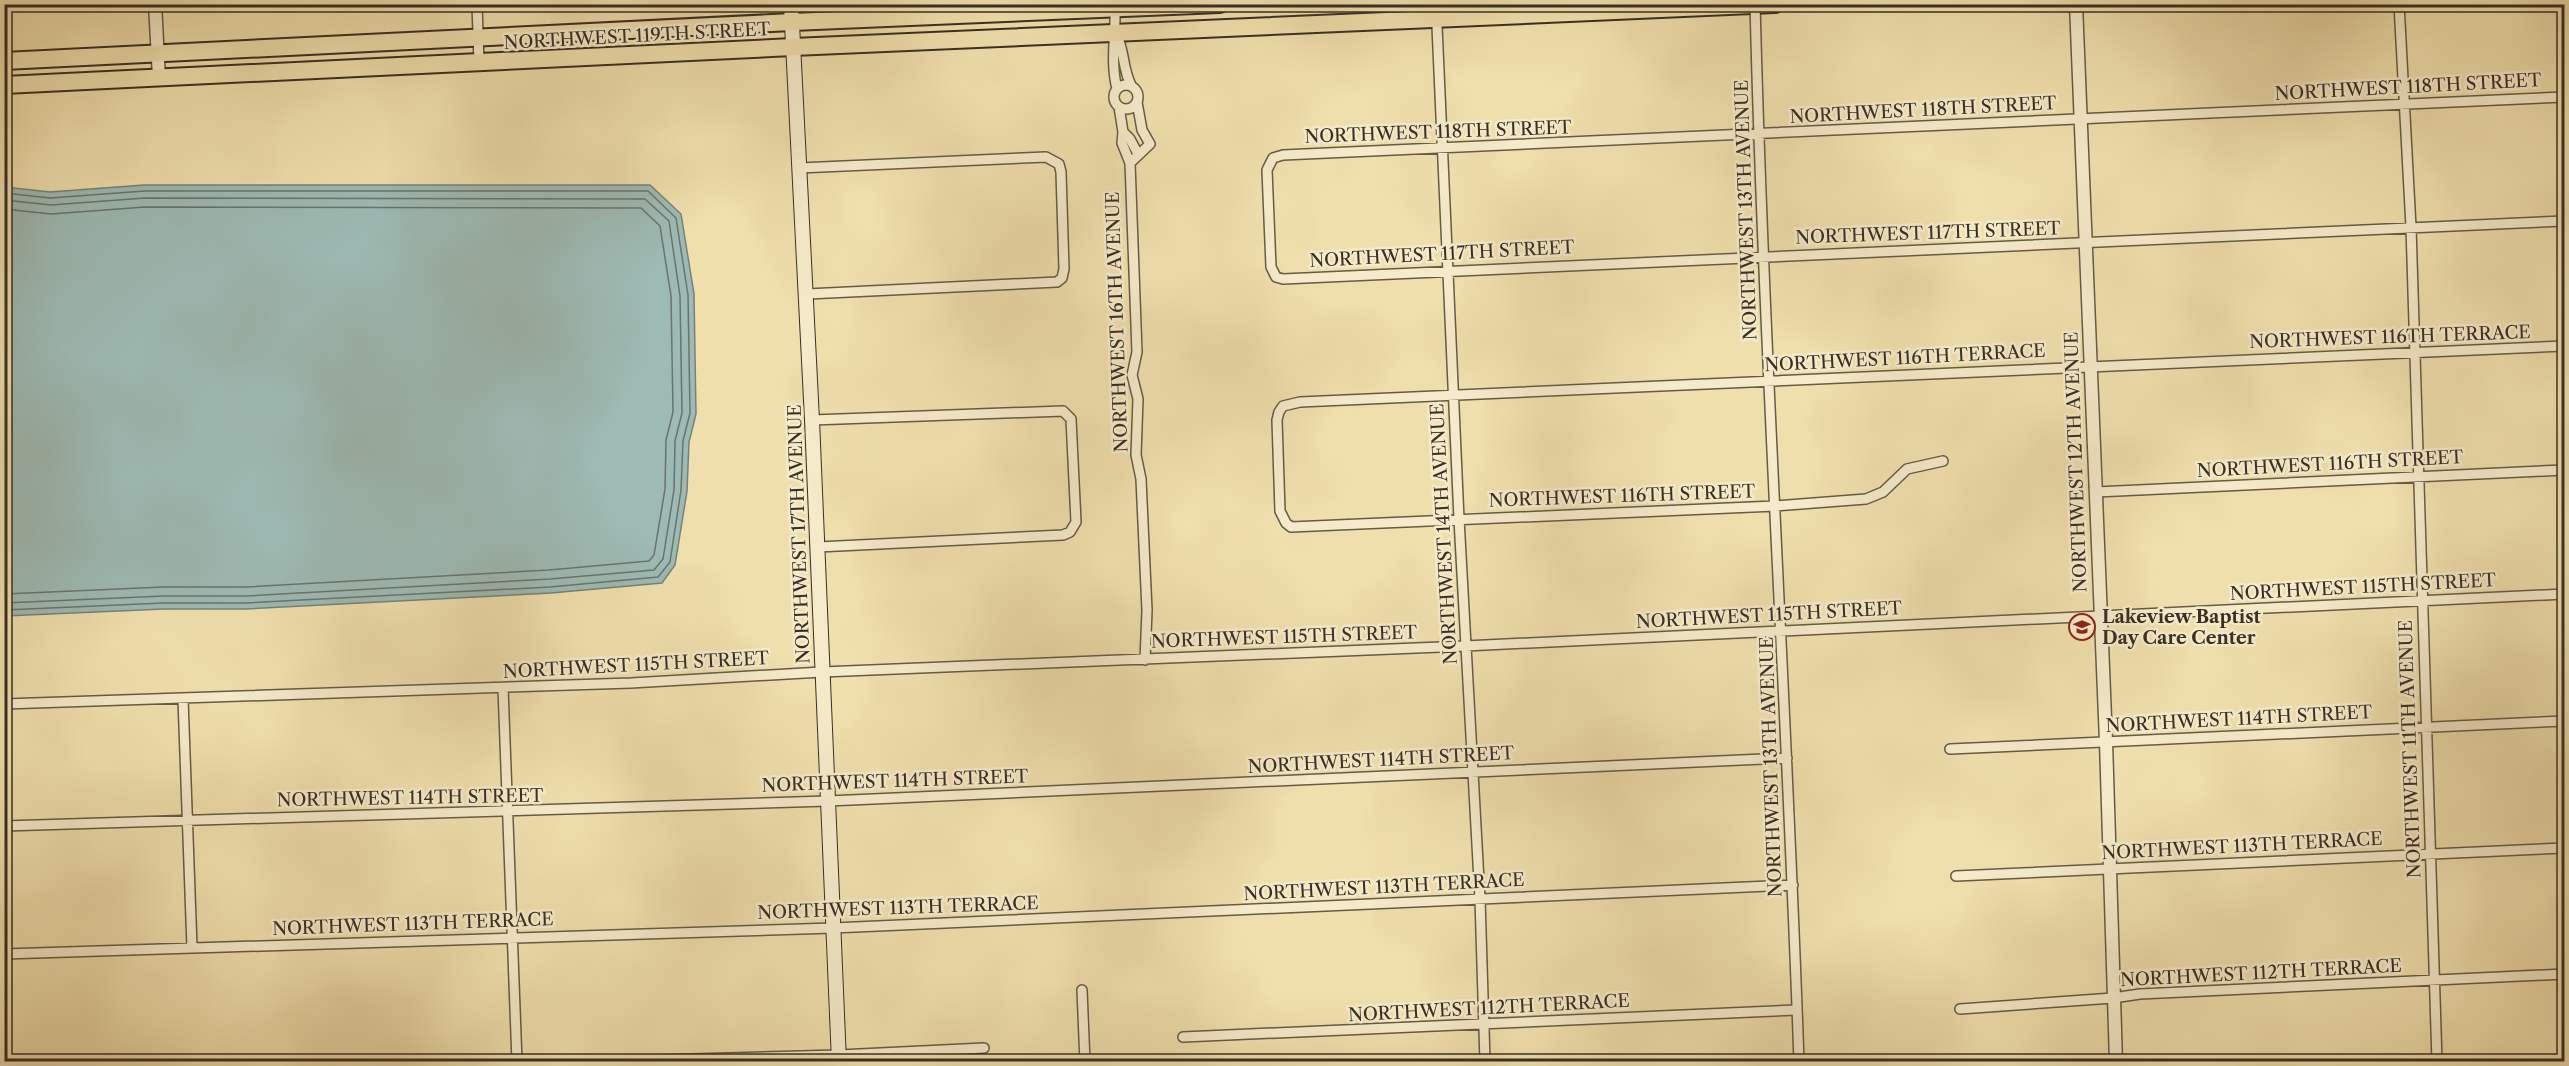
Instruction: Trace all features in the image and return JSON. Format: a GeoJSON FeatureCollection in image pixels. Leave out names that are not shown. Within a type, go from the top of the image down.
{"type":"FeatureCollection","features":[{"type":"Feature","properties":{"kind":"highway","name":"NORTHWEST 119TH STREET"},"geometry":{"type":"LineString","coordinates":[[4,61],[792,22],[1220,4]]}},
{"type":"Feature","properties":{"kind":"highway","name":"NORTHWEST 119TH STREET"},"geometry":{"type":"LineString","coordinates":[[4,85],[793,47],[1116,34],[1436,12],[1775,4]]}},
{"type":"Feature","properties":{"kind":"main road","name":"NORTHWEST 17TH AVENUE"},"geometry":{"type":"LineString","coordinates":[[791,4],[807,294],[839,1058]]}},
{"type":"Feature","properties":{"kind":"street"},"geometry":{"type":"LineString","coordinates":[[155,4],[159,78]]}},
{"type":"Feature","properties":{"kind":"street"},"geometry":{"type":"LineString","coordinates":[[477,4],[479,63]]}},
{"type":"Feature","properties":{"kind":"street","name":"NORTHWEST 12TH AVENUE"},"geometry":{"type":"LineString","coordinates":[[2076,4],[2111,868],[2116,1062]]}},
{"type":"Feature","properties":{"kind":"street","name":"NORTHWEST 11TH AVENUE"},"geometry":{"type":"LineString","coordinates":[[2399,4],[2411,227],[2437,1062]]}},
{"type":"Feature","properties":{"kind":"street","name":"NORTHWEST 13TH AVENUE"},"geometry":{"type":"LineString","coordinates":[[1755,5],[1763,255],[1782,631],[1799,1062]]}},
{"type":"Feature","properties":{"kind":"street","name":"NORTHWEST 16TH AVENUE"},"geometry":{"type":"LineString","coordinates":[[1115,7],[1116,34],[1112,46],[1116,89],[1114,100],[1119,107],[1125,134],[1138,154]]}},
{"type":"Feature","properties":{"kind":"street","name":"NORTHWEST 14TH AVENUE"},"geometry":{"type":"LineString","coordinates":[[1436,12],[1465,646],[1480,899],[1485,1062]]}},
{"type":"Feature","properties":{"kind":"street","name":"NORTHWEST 16TH AVENUE"},"geometry":{"type":"LineString","coordinates":[[1116,34],[1122,45],[1125,74],[1137,90],[1142,130],[1150,144],[1130,163]]}},
{"type":"Feature","properties":{"kind":"street"},"geometry":{"type":"LineString","coordinates":[[1116,89],[1123,85],[1131,85]]}},
{"type":"Feature","properties":{"kind":"street","name":"NORTHWEST 118TH STREET"},"geometry":{"type":"LineString","coordinates":[[1293,278],[1276,277],[1271,267],[1268,170],[1273,158],[1283,155],[2565,97]]}},
{"type":"Feature","properties":{"kind":"street"},"geometry":{"type":"LineString","coordinates":[[1119,107],[1131,108],[1137,102]]}},
{"type":"Feature","properties":{"kind":"street"},"geometry":{"type":"LineString","coordinates":[[1125,134],[1142,130]]}},
{"type":"Feature","properties":{"kind":"street","name":"NORTHWEST 16TH AVENUE"},"geometry":{"type":"LineString","coordinates":[[1125,134],[1122,143],[1130,163],[1137,352],[1132,375],[1138,399],[1136,455],[1142,490],[1147,610],[1145,660]]}},
{"type":"Feature","properties":{"kind":"street"},"geometry":{"type":"LineString","coordinates":[[799,168],[1046,157],[1059,165],[1061,172],[1064,269],[1062,278],[1048,283],[807,294]]}},
{"type":"Feature","properties":{"kind":"street","name":"NORTHWEST 117TH STREET"},"geometry":{"type":"LineString","coordinates":[[1293,278],[1763,255],[2565,221]]}},
{"type":"Feature","properties":{"kind":"street","name":"NORTHWEST 116TH TERRACE"},"geometry":{"type":"LineString","coordinates":[[1291,527],[1286,524],[1280,511],[1277,420],[1283,406],[1300,402],[2565,346]]}},
{"type":"Feature","properties":{"kind":"street"},"geometry":{"type":"LineString","coordinates":[[812,420],[1056,410],[1067,413],[1071,419],[1076,522],[1070,532],[1063,535],[818,547]]}},
{"type":"Feature","properties":{"kind":"street","name":"NORTHWEST 116TH STREET"},"geometry":{"type":"LineString","coordinates":[[1291,527],[1775,506],[1866,499],[1883,492],[1907,469],[1943,461]]}},
{"type":"Feature","properties":{"kind":"street","name":"NORTHWEST 116TH STREET"},"geometry":{"type":"LineString","coordinates":[[2096,492],[2565,470]]}},
{"type":"Feature","properties":{"kind":"street","name":"NORTHWEST 115TH STREET"},"geometry":{"type":"LineString","coordinates":[[4,704],[503,688],[822,672],[1465,646],[2565,594]]}},
{"type":"Feature","properties":{"kind":"street"},"geometry":{"type":"LineString","coordinates":[[503,688],[517,1062]]}},
{"type":"Feature","properties":{"kind":"street"},"geometry":{"type":"LineString","coordinates":[[183,699],[192,947]]}},
{"type":"Feature","properties":{"kind":"street","name":"NORTHWEST 114TH STREET"},"geometry":{"type":"LineString","coordinates":[[1950,749],[2565,722]]}},
{"type":"Feature","properties":{"kind":"street","name":"NORTHWEST 114TH STREET"},"geometry":{"type":"LineString","coordinates":[[4,826],[828,801],[1787,758]]}},
{"type":"Feature","properties":{"kind":"street","name":"NORTHWEST 113TH TERRACE"},"geometry":{"type":"LineString","coordinates":[[1956,876],[2565,848]]}},
{"type":"Feature","properties":{"kind":"street","name":"NORTHWEST 113TH TERRACE"},"geometry":{"type":"LineString","coordinates":[[4,954],[833,928],[1793,885]]}},
{"type":"Feature","properties":{"kind":"street","name":"NORTHWEST 112TH TERRACE"},"geometry":{"type":"LineString","coordinates":[[1960,1009],[2140,994],[2565,975]]}},
{"type":"Feature","properties":{"kind":"street"},"geometry":{"type":"LineString","coordinates":[[1082,990],[1085,1062]]}},
{"type":"Feature","properties":{"kind":"street","name":"NORTHWEST 112TH TERRACE"},"geometry":{"type":"LineString","coordinates":[[1183,1037],[1797,1010]]}},
{"type":"Feature","properties":{"kind":"street"},"geometry":{"type":"LineString","coordinates":[[584,1062],[839,1058],[984,1048]]}},
{"type":"Feature","properties":{"kind":"water"},"geometry":{"type":"Polygon","coordinates":[[[144,185],[650,185],[681,214],[694,294],[696,414],[689,442],[687,491],[675,565],[662,583],[551,593],[246,609],[164,609],[5,616],[5,187],[50,192],[144,185]]]}},
{"type":"Feature","properties":{"kind":"place","name":"Lakeview Baptist Day Care Center"},"geometry":{"type":"Point","coordinates":[2082,627]}}]}
